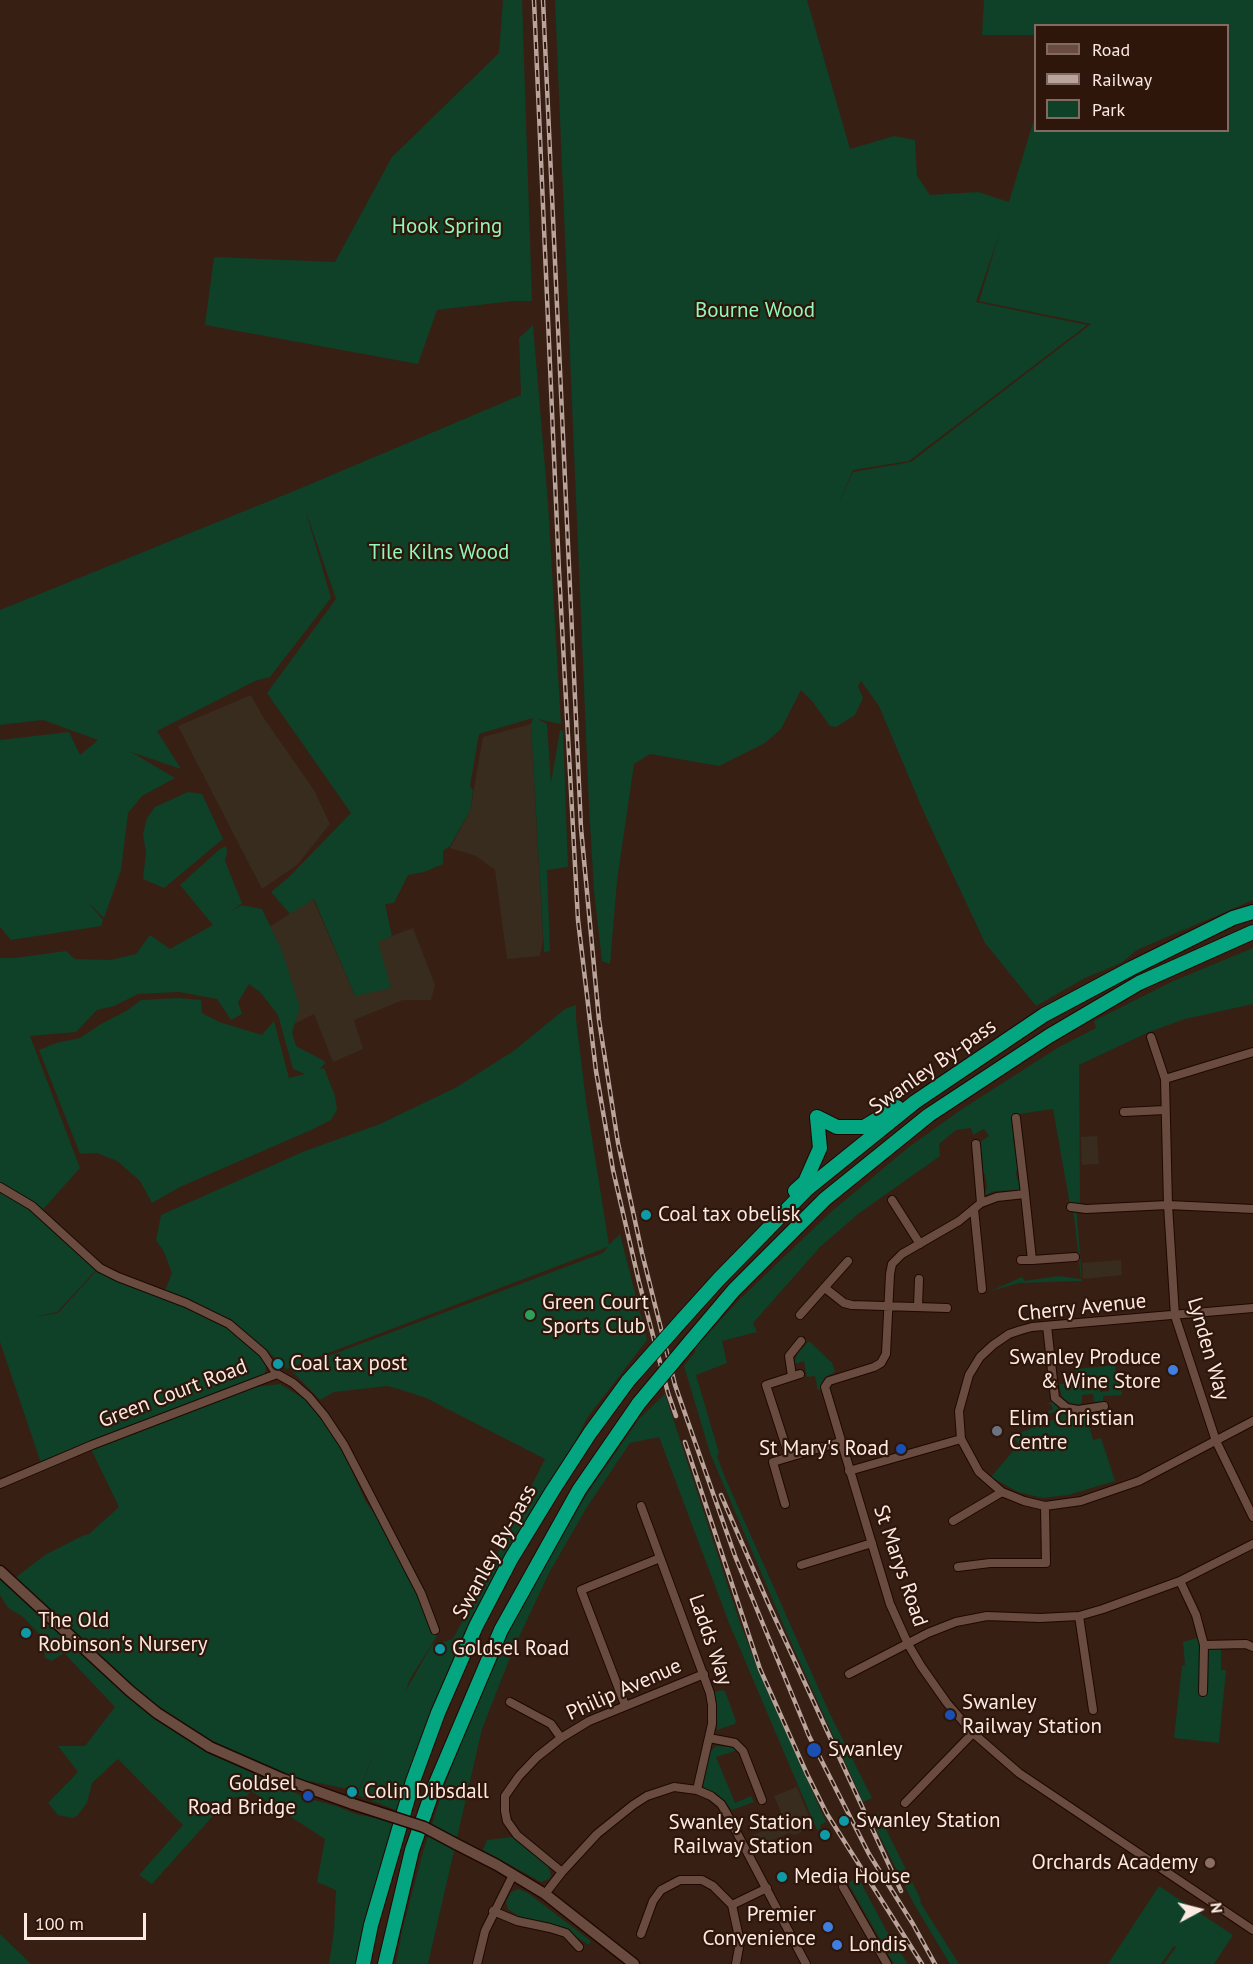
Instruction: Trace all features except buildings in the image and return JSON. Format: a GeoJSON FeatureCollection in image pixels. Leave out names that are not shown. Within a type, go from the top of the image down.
{"type":"FeatureCollection","features":[{"type":"Feature","properties":{"kind":"highway","name":"Swanley By-pass"},"geometry":{"type":"LineString","coordinates":[[363,1964],[371,1925],[413,1781],[438,1713],[476,1626],[511,1559],[552,1490],[628,1381],[686,1315],[807,1189],[915,1102],[1044,1015],[1233,918],[1253,912]]}},
{"type":"Feature","properties":{"kind":"highway","name":"Swanley By-pass"},"geometry":{"type":"LineString","coordinates":[[385,1964],[412,1851],[422,1820],[497,1640],[579,1490],[634,1409],[690,1342],[734,1290],[825,1199],[930,1115],[1048,1036],[1139,983],[1253,932]]}},
{"type":"Feature","properties":{"kind":"highway"},"geometry":{"type":"LineString","coordinates":[[686,1315],[703,1287],[805,1182],[820,1148],[818,1117],[837,1127],[864,1127],[981,1058]]}},
{"type":"Feature","properties":{"kind":"main road"},"geometry":{"type":"LineString","coordinates":[[0,1571],[129,1691],[157,1713],[210,1747],[283,1779],[424,1827],[545,1894],[634,1964]]}},
{"type":"Feature","properties":{"kind":"street","name":"Lynden Way"},"geometry":{"type":"LineString","coordinates":[[1151,1038],[1165,1080],[1168,1205],[1175,1316],[1216,1441],[1253,1517]]}},
{"type":"Feature","properties":{"kind":"street"},"geometry":{"type":"LineString","coordinates":[[1165,1080],[1253,1052]]}},
{"type":"Feature","properties":{"kind":"street"},"geometry":{"type":"LineString","coordinates":[[1124,1112],[1165,1110]]}},
{"type":"Feature","properties":{"kind":"street"},"geometry":{"type":"LineString","coordinates":[[1016,1118],[1032,1260]]}},
{"type":"Feature","properties":{"kind":"street"},"geometry":{"type":"LineString","coordinates":[[976,1144],[981,1203]]}},
{"type":"Feature","properties":{"kind":"street"},"geometry":{"type":"LineString","coordinates":[[0,1187],[32,1206],[100,1268],[186,1303],[229,1324],[263,1353],[277,1374]]}},
{"type":"Feature","properties":{"kind":"street","name":"St Marys Road"},"geometry":{"type":"LineString","coordinates":[[1025,1194],[997,1197],[981,1203],[959,1221],[902,1254],[892,1264],[890,1274],[888,1349],[881,1362],[874,1367],[829,1381],[825,1386],[890,1604],[908,1644],[933,1685],[973,1733],[1019,1773],[1253,1930]]}},
{"type":"Feature","properties":{"kind":"street"},"geometry":{"type":"LineString","coordinates":[[892,1200],[920,1244]]}},
{"type":"Feature","properties":{"kind":"street"},"geometry":{"type":"LineString","coordinates":[[1071,1207],[1086,1209],[1168,1205],[1253,1209]]}},
{"type":"Feature","properties":{"kind":"street"},"geometry":{"type":"LineString","coordinates":[[974,1209],[982,1289]]}},
{"type":"Feature","properties":{"kind":"street"},"geometry":{"type":"LineString","coordinates":[[1021,1260],[1075,1257]]}},
{"type":"Feature","properties":{"kind":"street"},"geometry":{"type":"LineString","coordinates":[[800,1315],[848,1261]]}},
{"type":"Feature","properties":{"kind":"street"},"geometry":{"type":"LineString","coordinates":[[918,1280],[918,1307]]}},
{"type":"Feature","properties":{"kind":"street"},"geometry":{"type":"LineString","coordinates":[[825,1288],[844,1303],[852,1305],[946,1308]]}},
{"type":"Feature","properties":{"kind":"street","name":"Cherry Avenue"},"geometry":{"type":"LineString","coordinates":[[1253,1308],[1032,1327],[1009,1334],[980,1357],[969,1375],[959,1411],[962,1439],[979,1473],[1002,1492],[1045,1506],[1065,1504],[1117,1490],[1139,1481],[1253,1421]]}},
{"type":"Feature","properties":{"kind":"street"},"geometry":{"type":"LineString","coordinates":[[1047,1326],[1055,1398],[1067,1408],[1078,1410],[1104,1406]]}},
{"type":"Feature","properties":{"kind":"street"},"geometry":{"type":"LineString","coordinates":[[789,1456],[766,1385],[796,1375],[789,1356],[801,1341]]}},
{"type":"Feature","properties":{"kind":"street","name":"Green Court Road"},"geometry":{"type":"LineString","coordinates":[[0,1484],[92,1445],[277,1374],[293,1383],[309,1397],[344,1445],[421,1593],[435,1630]]}},
{"type":"Feature","properties":{"kind":"street"},"geometry":{"type":"LineString","coordinates":[[849,1471],[962,1439]]}},
{"type":"Feature","properties":{"kind":"street"},"geometry":{"type":"LineString","coordinates":[[785,1504],[773,1462],[840,1442]]}},
{"type":"Feature","properties":{"kind":"street"},"geometry":{"type":"LineString","coordinates":[[953,1521],[1002,1492]]}},
{"type":"Feature","properties":{"kind":"street","name":"Ladds Way"},"geometry":{"type":"LineString","coordinates":[[641,1506],[704,1674],[712,1705],[712,1724],[697,1790]]}},
{"type":"Feature","properties":{"kind":"street"},"geometry":{"type":"LineString","coordinates":[[958,1567],[990,1563],[1046,1563],[1045,1506]]}},
{"type":"Feature","properties":{"kind":"street"},"geometry":{"type":"LineString","coordinates":[[801,1565],[872,1543]]}},
{"type":"Feature","properties":{"kind":"street"},"geometry":{"type":"LineString","coordinates":[[849,1674],[945,1626],[987,1616],[1048,1618],[1078,1616],[1180,1581],[1253,1544]]}},
{"type":"Feature","properties":{"kind":"street"},"geometry":{"type":"LineString","coordinates":[[626,1706],[581,1590],[660,1558]]}},
{"type":"Feature","properties":{"kind":"street"},"geometry":{"type":"LineString","coordinates":[[1180,1581],[1196,1616],[1204,1645],[1203,1692]]}},
{"type":"Feature","properties":{"kind":"street"},"geometry":{"type":"LineString","coordinates":[[1078,1616],[1093,1710]]}},
{"type":"Feature","properties":{"kind":"street"},"geometry":{"type":"LineString","coordinates":[[1204,1645],[1246,1644],[1253,1647]]}},
{"type":"Feature","properties":{"kind":"street","name":"Philip Avenue"},"geometry":{"type":"LineString","coordinates":[[562,1872],[507,1821],[504,1803],[519,1776],[537,1757],[561,1738],[589,1721],[704,1674]]}},
{"type":"Feature","properties":{"kind":"street"},"geometry":{"type":"LineString","coordinates":[[510,1702],[551,1724],[561,1738]]}},
{"type":"Feature","properties":{"kind":"street"},"geometry":{"type":"LineString","coordinates":[[905,1803],[973,1733]]}},
{"type":"Feature","properties":{"kind":"street"},"geometry":{"type":"LineString","coordinates":[[709,1738],[735,1743],[743,1751],[762,1800]]}},
{"type":"Feature","properties":{"kind":"street"},"geometry":{"type":"LineString","coordinates":[[545,1894],[597,1834],[634,1804],[647,1796],[674,1787],[697,1790],[711,1796],[721,1804],[806,1964]]}},
{"type":"Feature","properties":{"kind":"street"},"geometry":{"type":"LineString","coordinates":[[477,1964],[482,1940],[513,1875]]}},
{"type":"Feature","properties":{"kind":"street"},"geometry":{"type":"LineString","coordinates":[[641,1934],[652,1901],[661,1890],[680,1880],[702,1880],[713,1886],[732,1905],[740,1942],[736,1964]]}},
{"type":"Feature","properties":{"kind":"street"},"geometry":{"type":"LineString","coordinates":[[843,1887],[887,1964]]}},
{"type":"Feature","properties":{"kind":"street"},"geometry":{"type":"LineString","coordinates":[[732,1905],[767,1888]]}},
{"type":"Feature","properties":{"kind":"street"},"geometry":{"type":"LineString","coordinates":[[494,1911],[517,1921],[564,1933],[579,1947]]}},
{"type":"Feature","properties":{"kind":"shaded area"},"geometry":{"type":"Polygon","coordinates":[[[251,695],[263,717],[314,790],[330,824],[297,865],[262,889],[178,726],[251,695]]]}},
{"type":"Feature","properties":{"kind":"shaded area"},"geometry":{"type":"Polygon","coordinates":[[[531,724],[543,939],[540,956],[507,959],[495,870],[476,856],[450,848],[470,811],[483,737],[531,724]]]}},
{"type":"Feature","properties":{"kind":"shaded area"},"geometry":{"type":"Polygon","coordinates":[[[313,899],[355,996],[378,941],[413,928],[435,985],[431,1000],[403,1000],[354,1020],[363,1049],[333,1062],[314,1014],[290,1026],[263,931],[313,899]]]}},
{"type":"Feature","properties":{"kind":"shaded area"},"geometry":{"type":"Polygon","coordinates":[[[1097,1136],[1099,1164],[1082,1165],[1081,1137],[1097,1136]]]}},
{"type":"Feature","properties":{"kind":"shaded area"},"geometry":{"type":"Polygon","coordinates":[[[1121,1260],[1122,1275],[1083,1279],[1082,1263],[1121,1260]]]}},
{"type":"Feature","properties":{"kind":"shaded area"},"geometry":{"type":"Polygon","coordinates":[[[797,1787],[813,1826],[795,1835],[789,1833],[758,1847],[753,1835],[785,1821],[774,1796],[797,1787]]]}},
{"type":"Feature","properties":{"kind":"green space","name":"Hook Spring"},"geometry":{"type":"Polygon","coordinates":[[[503,0],[522,0],[532,301],[437,310],[418,364],[205,325],[214,257],[335,262],[392,157],[499,53],[503,0]]]}},
{"type":"Feature","properties":{"kind":"green space","name":"Bourne Wood"},"geometry":{"type":"Polygon","coordinates":[[[555,0],[807,0],[850,149],[894,136],[915,140],[917,176],[930,195],[978,192],[1009,202],[1034,119],[1034,132],[1229,132],[1229,24],[1034,24],[1034,35],[982,35],[984,0],[1253,0],[1253,900],[1137,950],[1121,963],[1085,978],[1036,1006],[985,943],[925,815],[879,706],[861,681],[858,686],[863,698],[855,715],[836,727],[830,726],[801,690],[781,729],[765,743],[719,766],[650,754],[634,764],[617,881],[610,964],[602,961],[594,891],[555,0]],[[1000,232],[976,302],[1087,325],[909,461],[853,470],[837,507],[853,472],[911,462],[1091,324],[979,301],[1000,232]]]}},
{"type":"Feature","properties":{"kind":"green space","name":"Tile Kilns Wood"},"geometry":{"type":"Polygon","coordinates":[[[533,325],[548,503],[561,724],[537,719],[547,724],[551,783],[560,730],[563,731],[568,867],[547,870],[550,951],[544,952],[531,724],[533,718],[479,734],[470,786],[473,790],[470,811],[450,846],[443,851],[443,864],[424,872],[408,875],[394,903],[385,904],[392,936],[378,942],[391,988],[355,996],[314,899],[290,914],[271,892],[289,877],[351,813],[267,693],[336,599],[305,509],[331,598],[270,677],[255,681],[157,731],[181,769],[131,752],[175,778],[142,796],[128,813],[121,870],[104,918],[87,901],[103,920],[101,926],[11,940],[0,927],[0,740],[69,732],[80,755],[98,740],[43,720],[0,725],[0,610],[299,489],[521,395],[519,338],[533,325]]]}},
{"type":"Feature","properties":{"kind":"green space"},"geometry":{"type":"Polygon","coordinates":[[[188,792],[202,794],[223,839],[164,888],[143,879],[146,853],[143,834],[147,818],[155,807],[188,792]]]}},
{"type":"Feature","properties":{"kind":"green space"},"geometry":{"type":"Polygon","coordinates":[[[226,846],[225,861],[242,903],[227,914],[241,905],[262,909],[282,951],[300,1008],[292,1032],[296,1046],[326,1062],[320,1069],[324,1068],[335,1096],[337,1110],[331,1120],[180,1187],[152,1203],[140,1181],[117,1161],[97,1153],[80,1154],[39,1050],[56,1043],[80,1038],[141,1000],[178,998],[201,1000],[202,1013],[219,1022],[262,1035],[274,1021],[289,1078],[305,1074],[293,1069],[278,1015],[260,992],[249,984],[238,1002],[242,1014],[231,1020],[217,999],[179,992],[138,994],[114,1006],[97,1010],[76,1032],[30,1036],[80,1168],[38,1215],[97,1269],[57,1312],[34,1317],[58,1313],[99,1268],[186,1304],[228,1325],[267,1362],[264,1378],[42,1466],[0,1342],[0,958],[66,951],[75,959],[110,960],[136,954],[150,935],[170,949],[213,925],[180,885],[226,846]]]}},
{"type":"Feature","properties":{"kind":"green space"},"geometry":{"type":"Polygon","coordinates":[[[1253,948],[1253,1004],[1185,1019],[1149,1032],[1079,1065],[1080,1204],[1076,1204],[1082,1281],[1019,1283],[991,1291],[1022,1277],[1025,1281],[1059,1276],[1081,1279],[1074,1216],[1070,1205],[1053,1109],[1013,1115],[1013,1130],[1017,1135],[1013,1139],[1016,1154],[1020,1157],[1016,1172],[1017,1179],[1021,1182],[1020,1190],[994,1191],[983,1196],[987,1188],[979,1146],[980,1142],[989,1136],[984,1129],[973,1135],[971,1128],[956,1130],[939,1144],[940,1156],[858,1214],[820,1247],[753,1323],[757,1332],[722,1341],[727,1363],[696,1375],[724,1475],[830,1714],[872,1798],[863,1802],[789,1638],[710,1453],[684,1366],[695,1352],[695,1348],[740,1299],[831,1212],[909,1147],[962,1109],[1059,1047],[1096,1028],[1094,1021],[1171,982],[1253,948]]]}},
{"type":"Feature","properties":{"kind":"green space"},"geometry":{"type":"Polygon","coordinates":[[[576,1005],[586,1101],[609,1245],[620,1234],[647,1340],[587,1418],[552,1490],[501,1576],[404,1813],[357,1795],[378,1745],[358,1791],[314,1782],[283,1779],[242,1761],[158,1712],[11,1581],[45,1555],[89,1534],[119,1507],[90,1447],[240,1389],[280,1384],[306,1400],[338,1441],[366,1502],[392,1538],[420,1593],[437,1636],[410,1679],[405,1692],[432,1645],[453,1639],[545,1459],[426,1398],[387,1386],[334,1392],[320,1400],[291,1370],[603,1253],[608,1247],[286,1369],[266,1349],[230,1320],[164,1293],[172,1273],[164,1252],[156,1240],[161,1215],[305,1151],[380,1124],[457,1087],[515,1050],[565,1009],[576,1005]]]}},
{"type":"Feature","properties":{"kind":"green space"},"geometry":{"type":"Polygon","coordinates":[[[809,1341],[832,1363],[835,1372],[824,1378],[821,1390],[818,1390],[815,1376],[807,1377],[804,1361],[795,1364],[794,1362],[798,1353],[809,1341]]]}},
{"type":"Feature","properties":{"kind":"green space"},"geometry":{"type":"Polygon","coordinates":[[[1115,1365],[1116,1376],[1127,1375],[1128,1380],[1120,1381],[1122,1395],[1103,1396],[1103,1403],[1097,1403],[1094,1401],[1093,1394],[1082,1395],[1082,1402],[1079,1405],[1070,1403],[1062,1397],[1059,1384],[1064,1384],[1065,1389],[1071,1389],[1071,1383],[1073,1383],[1074,1388],[1077,1388],[1077,1379],[1080,1379],[1081,1390],[1099,1388],[1100,1392],[1109,1391],[1107,1377],[1089,1380],[1088,1375],[1076,1378],[1076,1369],[1115,1365]]]}},
{"type":"Feature","properties":{"kind":"green space"},"geometry":{"type":"Polygon","coordinates":[[[665,1394],[739,1620],[758,1670],[826,1822],[820,1825],[821,1829],[817,1830],[729,1623],[659,1437],[630,1443],[587,1507],[549,1573],[513,1650],[482,1729],[428,1964],[396,1964],[402,1931],[423,1852],[442,1793],[475,1705],[509,1632],[542,1569],[587,1494],[639,1419],[665,1394]]]}},
{"type":"Feature","properties":{"kind":"green space"},"geometry":{"type":"Polygon","coordinates":[[[1052,1402],[1064,1413],[1077,1416],[1086,1414],[1093,1440],[1101,1438],[1115,1481],[1068,1495],[1043,1498],[1018,1492],[991,1477],[1019,1444],[1012,1436],[1057,1418],[1054,1412],[1049,1414],[1048,1411],[1053,1409],[1051,1404],[1045,1404],[1052,1402]]]}},
{"type":"Feature","properties":{"kind":"green space"},"geometry":{"type":"Polygon","coordinates":[[[0,1578],[157,1714],[238,1766],[306,1798],[356,1814],[400,1823],[363,1964],[329,1964],[334,1931],[336,1890],[317,1882],[325,1839],[251,1791],[247,1796],[229,1798],[152,1884],[139,1875],[183,1825],[118,1759],[92,1783],[87,1803],[77,1816],[72,1818],[58,1815],[48,1803],[78,1772],[58,1746],[85,1746],[115,1707],[64,1653],[52,1661],[45,1658],[43,1638],[22,1616],[8,1608],[0,1595],[0,1578]]]}},
{"type":"Feature","properties":{"kind":"green space"},"geometry":{"type":"Polygon","coordinates":[[[1200,1637],[1202,1648],[1221,1647],[1221,1670],[1226,1670],[1219,1743],[1174,1738],[1182,1666],[1185,1665],[1183,1642],[1200,1637]]]}},
{"type":"Feature","properties":{"kind":"green space"},"geometry":{"type":"Polygon","coordinates":[[[725,1691],[736,1721],[735,1724],[717,1730],[715,1692],[725,1691]]]}},
{"type":"Feature","properties":{"kind":"green space"},"geometry":{"type":"Polygon","coordinates":[[[716,1746],[738,1750],[716,1757],[735,1803],[751,1796],[754,1802],[732,1810],[724,1800],[706,1790],[702,1785],[710,1752],[716,1746]]]}},
{"type":"Feature","properties":{"kind":"green space"},"geometry":{"type":"Polygon","coordinates":[[[878,1813],[920,1902],[959,1964],[950,1964],[914,1904],[871,1819],[878,1813]]]}},
{"type":"Feature","properties":{"kind":"green space"},"geometry":{"type":"Polygon","coordinates":[[[512,1837],[548,1866],[551,1875],[549,1879],[541,1882],[483,1850],[487,1840],[512,1837]]]}},
{"type":"Feature","properties":{"kind":"green space"},"geometry":{"type":"Polygon","coordinates":[[[858,1877],[886,1930],[908,1964],[894,1964],[848,1883],[858,1877]]]}},
{"type":"Feature","properties":{"kind":"green space"},"geometry":{"type":"Polygon","coordinates":[[[1159,1886],[1233,1935],[1214,1964],[1164,1964],[1176,1947],[1174,1946],[1161,1964],[1108,1964],[1159,1886]]]}},
{"type":"Feature","properties":{"kind":"green space"},"geometry":{"type":"Polygon","coordinates":[[[518,1889],[528,1893],[591,1941],[589,1945],[564,1929],[516,1918],[517,1915],[508,1909],[506,1902],[511,1892],[518,1889]]]}},
{"type":"Feature","properties":{"kind":"green space"},"geometry":{"type":"Polygon","coordinates":[[[0,1934],[31,1964],[0,1964],[0,1934]]]}},
{"type":"Feature","properties":{"kind":"railway"},"geometry":{"type":"LineString","coordinates":[[534,0],[559,571],[578,920],[596,1071],[613,1170],[639,1282],[676,1416]]}},
{"type":"Feature","properties":{"kind":"railway"},"geometry":{"type":"LineString","coordinates":[[543,0],[581,828],[599,1020],[618,1143],[642,1253],[675,1385],[735,1556],[809,1736],[869,1854],[935,1964]]}},
{"type":"Feature","properties":{"kind":"railway"},"geometry":{"type":"LineString","coordinates":[[685,1442],[760,1669],[807,1774],[827,1814],[922,1964]]}},
{"type":"Feature","properties":{"kind":"railway"},"geometry":{"type":"LineString","coordinates":[[721,1495],[768,1603],[901,1891]]}},
{"type":"Feature","properties":{"kind":"place","name":"Coal tax obelisk"},"geometry":{"type":"Point","coordinates":[646,1215]}},
{"type":"Feature","properties":{"kind":"place","name":"Green Court Sports Club"},"geometry":{"type":"Point","coordinates":[530,1315]}},
{"type":"Feature","properties":{"kind":"place","name":"Coal tax post"},"geometry":{"type":"Point","coordinates":[278,1364]}},
{"type":"Feature","properties":{"kind":"place","name":"Swanley Produce & Wine Store"},"geometry":{"type":"Point","coordinates":[1173,1370]}},
{"type":"Feature","properties":{"kind":"place","name":"Elim Christian Centre"},"geometry":{"type":"Point","coordinates":[997,1431]}},
{"type":"Feature","properties":{"kind":"place","name":"St Mary's Road"},"geometry":{"type":"Point","coordinates":[901,1449]}},
{"type":"Feature","properties":{"kind":"place","name":"The Old Robinson's Nursery"},"geometry":{"type":"Point","coordinates":[26,1633]}},
{"type":"Feature","properties":{"kind":"place","name":"Goldsel Road"},"geometry":{"type":"Point","coordinates":[440,1649]}},
{"type":"Feature","properties":{"kind":"place","name":"Swanley Railway Station"},"geometry":{"type":"Point","coordinates":[950,1715]}},
{"type":"Feature","properties":{"kind":"place","name":"Swanley"},"geometry":{"type":"Point","coordinates":[814,1750]}},
{"type":"Feature","properties":{"kind":"place","name":"Colin Dibsdall"},"geometry":{"type":"Point","coordinates":[352,1792]}},
{"type":"Feature","properties":{"kind":"place","name":"Goldsel Road Bridge"},"geometry":{"type":"Point","coordinates":[308,1796]}},
{"type":"Feature","properties":{"kind":"place","name":"Swanley Station"},"geometry":{"type":"Point","coordinates":[844,1821]}},
{"type":"Feature","properties":{"kind":"place","name":"Swanley Station Railway Station"},"geometry":{"type":"Point","coordinates":[825,1835]}},
{"type":"Feature","properties":{"kind":"place","name":"Orchards Academy"},"geometry":{"type":"Point","coordinates":[1210,1863]}},
{"type":"Feature","properties":{"kind":"place","name":"Media House"},"geometry":{"type":"Point","coordinates":[782,1877]}},
{"type":"Feature","properties":{"kind":"place","name":"Premier Convenience"},"geometry":{"type":"Point","coordinates":[828,1927]}},
{"type":"Feature","properties":{"kind":"place","name":"Londis"},"geometry":{"type":"Point","coordinates":[837,1945]}}]}
